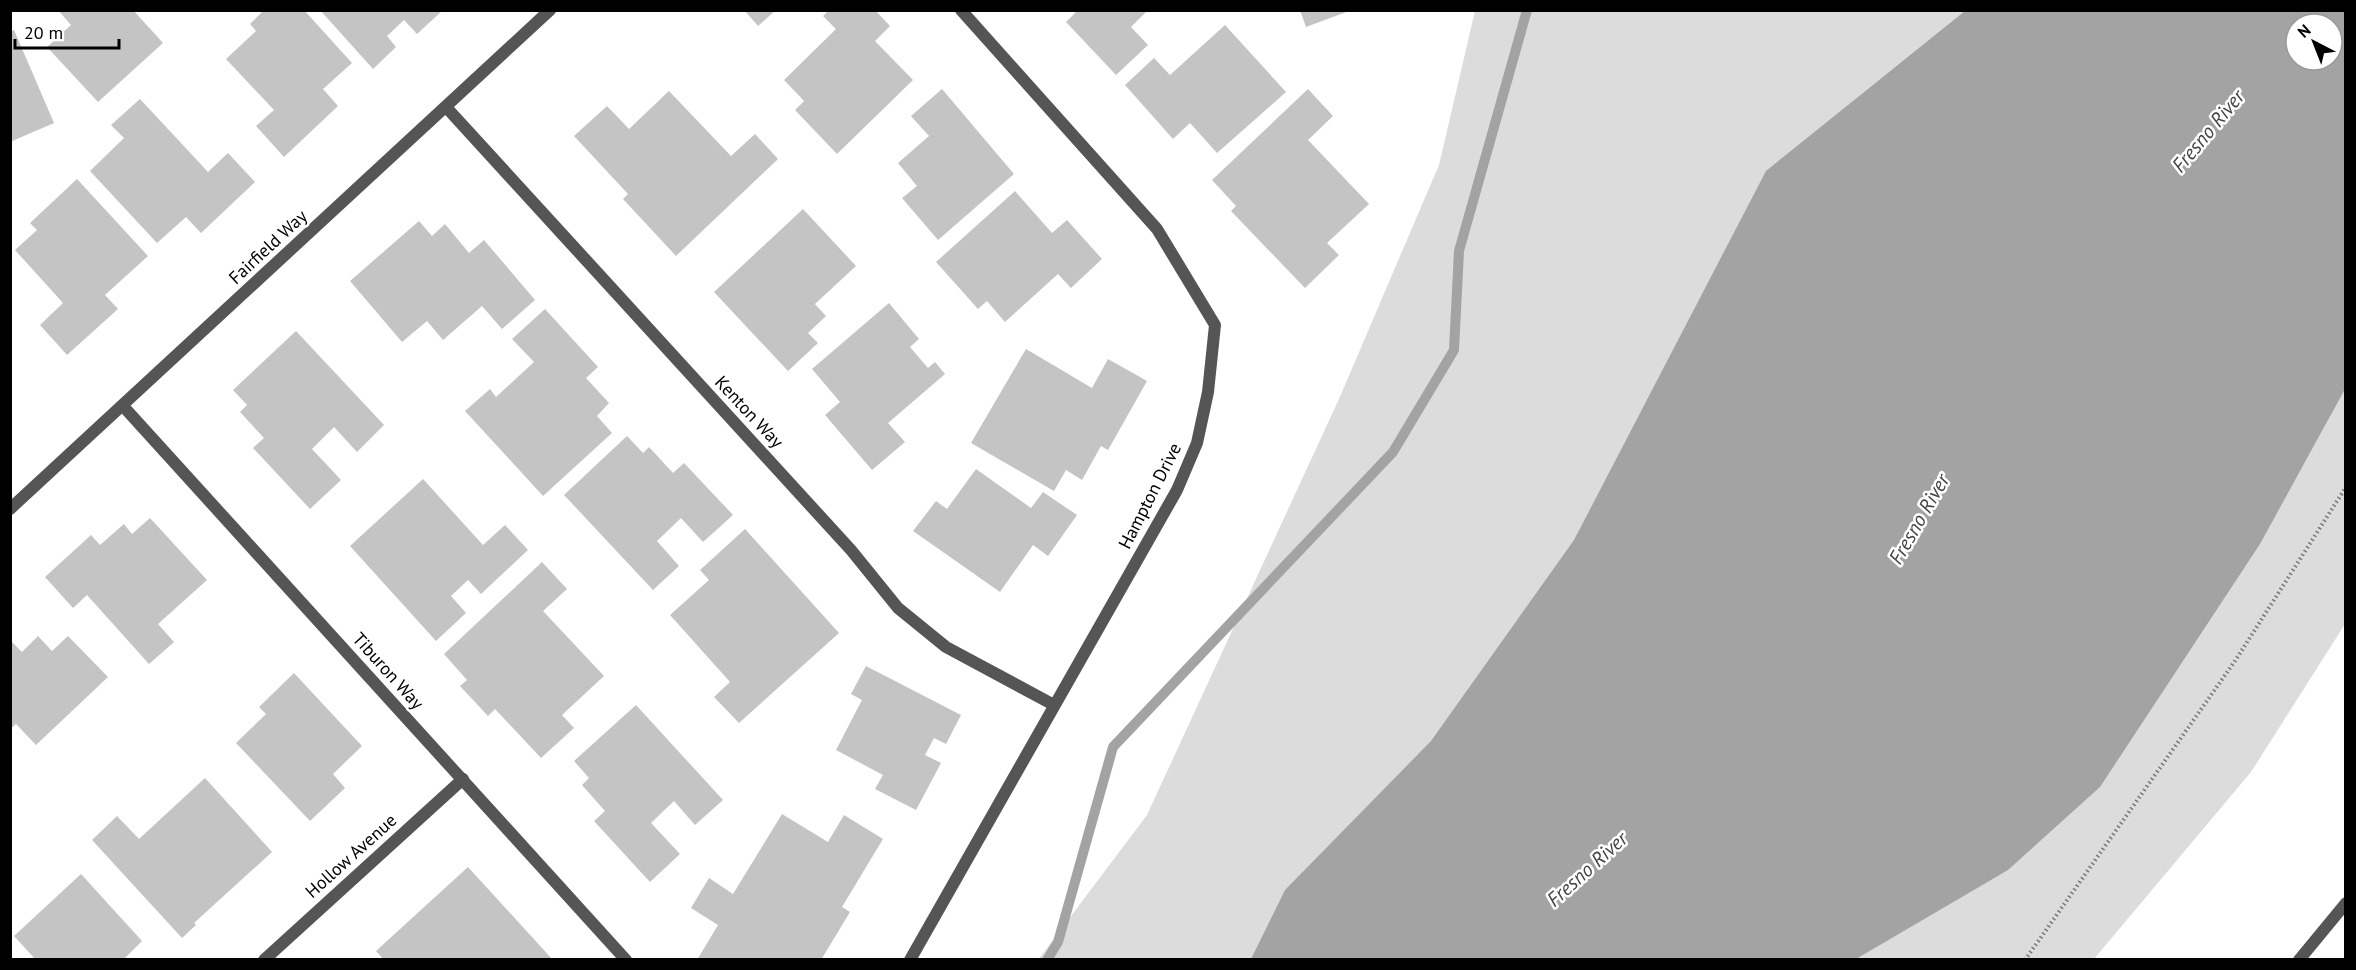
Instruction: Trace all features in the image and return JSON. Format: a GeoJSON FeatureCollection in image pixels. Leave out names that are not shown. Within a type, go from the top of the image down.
{"type":"FeatureCollection","features":[{"type":"Feature","properties":{"kind":"street","name":"Fairfield Way"},"geometry":{"type":"LineString","coordinates":[[10,509],[550,10]]}},
{"type":"Feature","properties":{"kind":"street","name":"Hampton Drive"},"geometry":{"type":"LineString","coordinates":[[910,960],[1177,490],[1193,452],[1208,392],[1215,325],[1156,229],[961,10]]}},
{"type":"Feature","properties":{"kind":"street","name":"Kenton Way"},"geometry":{"type":"LineString","coordinates":[[446,107],[851,550],[898,608],[946,647],[1054,705]]}},
{"type":"Feature","properties":{"kind":"street","name":"Tiburon Way"},"geometry":{"type":"LineString","coordinates":[[123,406],[626,960]]}},
{"type":"Feature","properties":{"kind":"street","name":"Hollow Avenue"},"geometry":{"type":"LineString","coordinates":[[264,960],[463,779]]}},
{"type":"Feature","properties":{"kind":"street"},"geometry":{"type":"LineString","coordinates":[[2299,960],[2346,903]]}},
{"type":"Feature","properties":{"kind":"path"},"geometry":{"type":"LineString","coordinates":[[2025,960],[2235,661],[2346,487]]}},
{"type":"Feature","properties":{"kind":"shaded area"},"geometry":{"type":"Polygon","coordinates":[[[1475,11],[2345,11],[2345,624],[2251,772],[2094,959],[1038,960],[1147,815],[1339,399],[1439,165],[1475,11]]]}},
{"type":"Feature","properties":{"kind":"water","name":"Fresno River"},"geometry":{"type":"Polygon","coordinates":[[[1965,11],[2345,11],[2345,389],[2260,544],[2100,787],[2008,870],[1856,959],[1251,959],[1285,890],[1431,741],[1574,540],[1766,171],[1965,11]]]}},
{"type":"Feature","properties":{"kind":"building"},"geometry":{"type":"Polygon","coordinates":[[[58,10],[133,10],[163,43],[98,102],[47,47],[71,25],[58,10]]]}},
{"type":"Feature","properties":{"kind":"building"},"geometry":{"type":"Polygon","coordinates":[[[264,10],[304,10],[352,63],[323,89],[338,106],[284,157],[256,126],[274,110],[226,59],[256,31],[250,24],[264,10]]]}},
{"type":"Feature","properties":{"kind":"building"},"geometry":{"type":"Polygon","coordinates":[[[320,10],[443,10],[417,34],[404,20],[387,36],[396,47],[373,69],[320,10]]]}},
{"type":"Feature","properties":{"kind":"building"},"geometry":{"type":"Polygon","coordinates":[[[744,10],[776,10],[758,26],[744,10]]]}},
{"type":"Feature","properties":{"kind":"building"},"geometry":{"type":"Polygon","coordinates":[[[829,10],[875,10],[890,26],[875,41],[913,80],[837,154],[795,110],[804,101],[784,80],[836,29],[823,16],[829,10]]]}},
{"type":"Feature","properties":{"kind":"building"},"geometry":{"type":"Polygon","coordinates":[[[1078,10],[1148,10],[1131,27],[1148,45],[1116,75],[1066,22],[1078,10]]]}},
{"type":"Feature","properties":{"kind":"building"},"geometry":{"type":"Polygon","coordinates":[[[1300,10],[1349,10],[1349,11],[1306,27],[1300,10]]]}},
{"type":"Feature","properties":{"kind":"building"},"geometry":{"type":"Polygon","coordinates":[[[1225,25],[1286,92],[1217,153],[1190,123],[1173,139],[1125,85],[1154,58],[1170,75],[1225,25]]]}},
{"type":"Feature","properties":{"kind":"building"},"geometry":{"type":"Polygon","coordinates":[[[14,30],[54,123],[10,142],[10,32],[14,30]]]}},
{"type":"Feature","properties":{"kind":"building"},"geometry":{"type":"Polygon","coordinates":[[[942,89],[1014,174],[938,240],[902,198],[917,186],[898,163],[929,136],[911,116],[942,89]]]}},
{"type":"Feature","properties":{"kind":"building"},"geometry":{"type":"Polygon","coordinates":[[[1308,89],[1333,116],[1308,140],[1369,204],[1327,243],[1339,255],[1305,288],[1231,211],[1236,206],[1212,180],[1308,89]]]}},
{"type":"Feature","properties":{"kind":"building"},"geometry":{"type":"Polygon","coordinates":[[[669,91],[731,156],[755,134],[778,159],[676,256],[623,199],[628,194],[574,136],[607,106],[629,129],[669,91]]]}},
{"type":"Feature","properties":{"kind":"building"},"geometry":{"type":"Polygon","coordinates":[[[140,99],[208,172],[228,153],[255,182],[201,233],[186,217],[157,243],[90,171],[124,138],[111,125],[140,99]]]}},
{"type":"Feature","properties":{"kind":"building"},"geometry":{"type":"Polygon","coordinates":[[[77,179],[148,256],[105,295],[118,309],[67,355],[40,325],[63,303],[15,250],[37,230],[30,223],[77,179]]]}},
{"type":"Feature","properties":{"kind":"building"},"geometry":{"type":"Polygon","coordinates":[[[1015,191],[1052,233],[1067,220],[1102,259],[1071,288],[1058,274],[1005,322],[987,301],[978,309],[936,262],[1015,191]]]}},
{"type":"Feature","properties":{"kind":"building"},"geometry":{"type":"Polygon","coordinates":[[[803,209],[856,266],[815,304],[826,316],[808,333],[818,343],[788,371],[714,292],[803,209]]]}},
{"type":"Feature","properties":{"kind":"building"},"geometry":{"type":"Polygon","coordinates":[[[419,221],[432,236],[445,224],[469,253],[484,240],[535,300],[502,329],[482,306],[443,340],[427,321],[402,342],[350,281],[419,221]]]}},
{"type":"Feature","properties":{"kind":"building"},"geometry":{"type":"Polygon","coordinates":[[[889,303],[919,339],[910,347],[928,368],[935,362],[945,374],[888,423],[905,442],[872,470],[825,415],[840,402],[812,369],[889,303]]]}},
{"type":"Feature","properties":{"kind":"building"},"geometry":{"type":"Polygon","coordinates":[[[545,309],[598,367],[586,378],[609,403],[597,416],[612,433],[543,496],[465,411],[490,389],[496,397],[534,362],[512,339],[545,309]]]}},
{"type":"Feature","properties":{"kind":"building"},"geometry":{"type":"Polygon","coordinates":[[[296,331],[384,425],[357,452],[334,427],[312,449],[341,480],[310,509],[253,448],[264,438],[240,412],[247,405],[233,390],[296,331]]]}},
{"type":"Feature","properties":{"kind":"building"},"geometry":{"type":"Polygon","coordinates":[[[1026,349],[1092,388],[1108,359],[1147,381],[1108,450],[1101,446],[1082,480],[1066,470],[1054,491],[971,443],[1026,349]]]}},
{"type":"Feature","properties":{"kind":"building"},"geometry":{"type":"Polygon","coordinates":[[[627,436],[643,453],[649,447],[673,473],[684,463],[733,515],[703,542],[681,518],[657,541],[679,566],[653,590],[564,495],[627,436]]]}},
{"type":"Feature","properties":{"kind":"building"},"geometry":{"type":"Polygon","coordinates":[[[976,469],[1031,508],[1043,492],[1077,515],[1048,556],[1033,545],[1000,592],[913,531],[936,501],[947,509],[976,469]]]}},
{"type":"Feature","properties":{"kind":"building"},"geometry":{"type":"Polygon","coordinates":[[[423,479],[483,545],[505,525],[528,550],[481,594],[468,580],[451,596],[466,613],[436,641],[350,546],[423,479]]]}},
{"type":"Feature","properties":{"kind":"building"},"geometry":{"type":"Polygon","coordinates":[[[150,518],[207,580],[158,624],[174,642],[149,664],[87,595],[73,608],[45,577],[91,535],[100,545],[124,524],[132,534],[150,518]]]}},
{"type":"Feature","properties":{"kind":"building"},"geometry":{"type":"Polygon","coordinates":[[[745,529],[839,633],[739,723],[714,697],[730,682],[670,615],[709,580],[700,570],[745,529]]]}},
{"type":"Feature","properties":{"kind":"building"},"geometry":{"type":"Polygon","coordinates":[[[542,562],[567,589],[543,611],[604,676],[562,715],[574,728],[541,758],[495,709],[488,716],[460,686],[467,680],[444,654],[542,562]]]}},
{"type":"Feature","properties":{"kind":"building"},"geometry":{"type":"Polygon","coordinates":[[[38,636],[52,651],[68,636],[108,677],[36,745],[16,724],[10,729],[10,640],[22,652],[38,636]]]}},
{"type":"Feature","properties":{"kind":"building"},"geometry":{"type":"Polygon","coordinates":[[[866,666],[961,715],[946,744],[934,738],[925,755],[941,763],[916,810],[875,789],[883,775],[836,750],[862,700],[851,694],[866,666]]]}},
{"type":"Feature","properties":{"kind":"building"},"geometry":{"type":"Polygon","coordinates":[[[294,673],[362,746],[333,774],[345,788],[310,821],[236,743],[266,714],[259,707],[294,673]]]}},
{"type":"Feature","properties":{"kind":"building"},"geometry":{"type":"Polygon","coordinates":[[[636,705],[723,800],[695,825],[674,801],[651,823],[680,854],[650,882],[594,821],[605,811],[582,785],[589,778],[574,761],[636,705]]]}},
{"type":"Feature","properties":{"kind":"building"},"geometry":{"type":"Polygon","coordinates":[[[205,778],[272,852],[194,923],[196,925],[182,938],[92,840],[117,816],[139,839],[205,778]]]}},
{"type":"Feature","properties":{"kind":"building"},"geometry":{"type":"Polygon","coordinates":[[[782,814],[828,842],[844,815],[883,839],[842,907],[850,912],[821,960],[697,960],[718,925],[691,908],[709,878],[733,894],[782,814]]]}},
{"type":"Feature","properties":{"kind":"building"},"geometry":{"type":"Polygon","coordinates":[[[468,867],[553,960],[384,960],[376,951],[468,867]]]}},
{"type":"Feature","properties":{"kind":"building"},"geometry":{"type":"Polygon","coordinates":[[[81,874],[142,941],[123,960],[36,960],[14,936],[81,874]]]}},
{"type":"Feature","properties":{"kind":"waterway"},"geometry":{"type":"LineString","coordinates":[[1047,960],[1058,942],[1113,747],[1393,452],[1454,350],[1459,251],[1527,10]]}}]}
